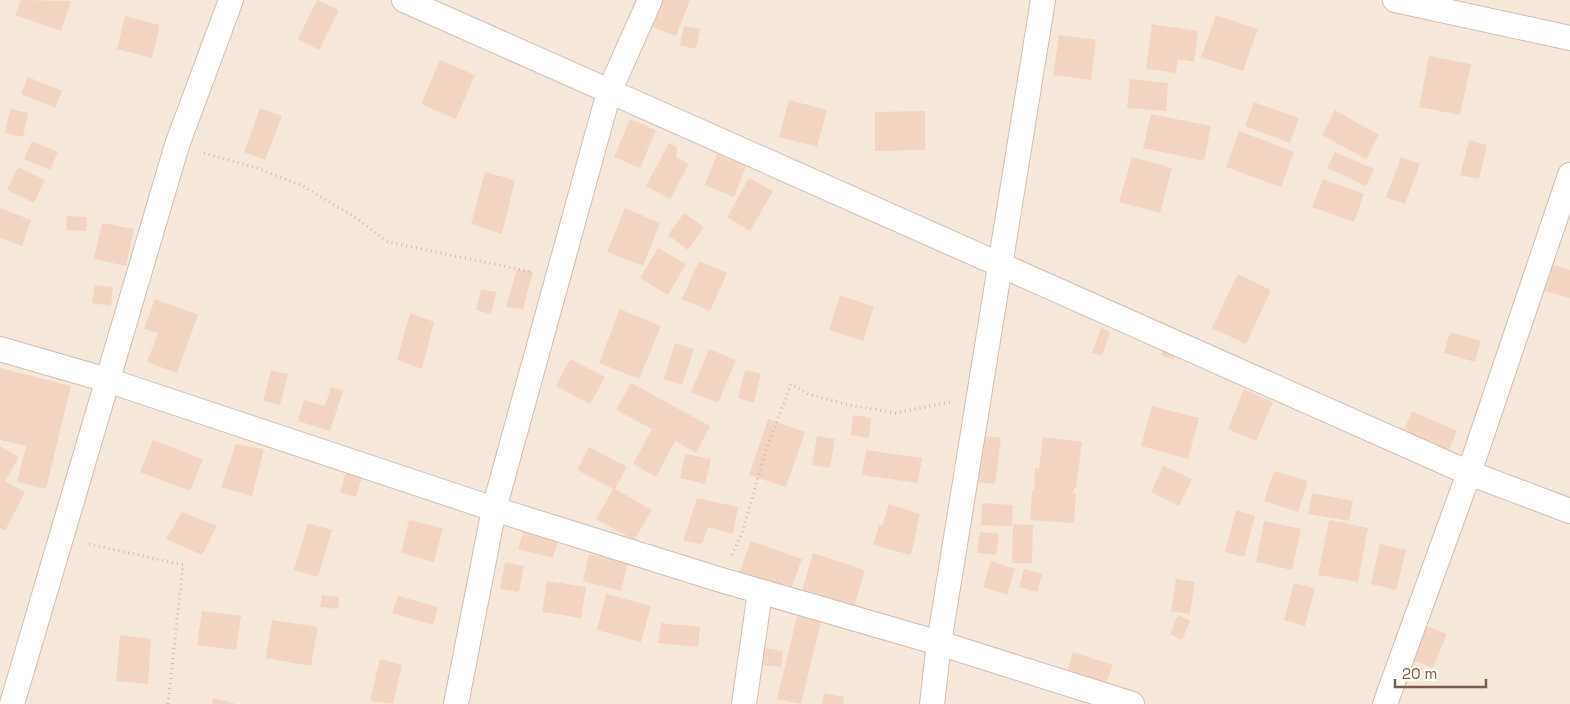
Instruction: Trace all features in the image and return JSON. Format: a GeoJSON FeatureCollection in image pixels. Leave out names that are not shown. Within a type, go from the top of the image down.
{"type":"FeatureCollection","features":[{"type":"Feature","properties":{"kind":"street"},"geometry":{"type":"LineString","coordinates":[[12,704],[177,145],[231,0]]}},
{"type":"Feature","properties":{"kind":"street"},"geometry":{"type":"LineString","coordinates":[[404,0],[1468,474],[1570,511]]}},
{"type":"Feature","properties":{"kind":"street"},"geometry":{"type":"LineString","coordinates":[[456,704],[494,509],[609,92],[650,0]]}},
{"type":"Feature","properties":{"kind":"street"},"geometry":{"type":"LineString","coordinates":[[932,704],[939,643],[1043,0]]}},
{"type":"Feature","properties":{"kind":"street"},"geometry":{"type":"LineString","coordinates":[[1395,0],[1570,38]]}},
{"type":"Feature","properties":{"kind":"street"},"geometry":{"type":"LineString","coordinates":[[1385,704],[1468,474],[1570,175]]}},
{"type":"Feature","properties":{"kind":"street"},"geometry":{"type":"LineString","coordinates":[[0,349],[107,380],[494,509],[760,592],[939,643],[1132,704]]}},
{"type":"Feature","properties":{"kind":"street"},"geometry":{"type":"LineString","coordinates":[[744,704],[760,592]]}},
{"type":"Feature","properties":{"kind":"path"},"geometry":{"type":"LineString","coordinates":[[177,145],[254,167],[303,186],[353,216],[388,242],[558,277]]}},
{"type":"Feature","properties":{"kind":"path"},"geometry":{"type":"LineString","coordinates":[[721,580],[742,533],[766,450],[791,384],[808,394],[849,405],[896,413],[928,408],[980,394]]}},
{"type":"Feature","properties":{"kind":"path"},"geometry":{"type":"LineString","coordinates":[[61,538],[183,565],[168,704]]}},
{"type":"Feature","properties":{"kind":"shaded area"},"geometry":{"type":"Polygon","coordinates":[[[0,0],[1570,0],[1570,704],[0,704],[0,0]]]}},
{"type":"Feature","properties":{"kind":"building"},"geometry":{"type":"Polygon","coordinates":[[[21,0],[71,1],[61,31],[15,15],[21,0]]]}},
{"type":"Feature","properties":{"kind":"building"},"geometry":{"type":"Polygon","coordinates":[[[317,0],[339,10],[319,50],[298,39],[317,0]]]}},
{"type":"Feature","properties":{"kind":"building"},"geometry":{"type":"Polygon","coordinates":[[[650,0],[690,0],[676,36],[641,23],[650,0]]]}},
{"type":"Feature","properties":{"kind":"building"},"geometry":{"type":"Polygon","coordinates":[[[1216,15],[1258,29],[1243,71],[1201,57],[1216,15]]]}},
{"type":"Feature","properties":{"kind":"building"},"geometry":{"type":"Polygon","coordinates":[[[125,16],[160,25],[152,58],[117,49],[125,16]]]}},
{"type":"Feature","properties":{"kind":"building"},"geometry":{"type":"Polygon","coordinates":[[[1152,24],[1198,31],[1194,62],[1178,59],[1176,73],[1146,69],[1152,24]]]}},
{"type":"Feature","properties":{"kind":"building"},"geometry":{"type":"Polygon","coordinates":[[[684,26],[700,29],[696,49],[680,45],[684,26]]]}},
{"type":"Feature","properties":{"kind":"building"},"geometry":{"type":"Polygon","coordinates":[[[1059,35],[1096,40],[1091,80],[1053,75],[1059,35]]]}},
{"type":"Feature","properties":{"kind":"building"},"geometry":{"type":"Polygon","coordinates":[[[1429,56],[1471,64],[1460,115],[1419,107],[1429,56]]]}},
{"type":"Feature","properties":{"kind":"building"},"geometry":{"type":"Polygon","coordinates":[[[440,60],[475,75],[456,119],[421,104],[440,60]]]}},
{"type":"Feature","properties":{"kind":"building"},"geometry":{"type":"Polygon","coordinates":[[[28,77],[62,91],[55,108],[21,94],[28,77]]]}},
{"type":"Feature","properties":{"kind":"building"},"geometry":{"type":"Polygon","coordinates":[[[1130,79],[1168,83],[1166,111],[1127,108],[1130,79]]]}},
{"type":"Feature","properties":{"kind":"building"},"geometry":{"type":"Polygon","coordinates":[[[789,100],[827,110],[817,147],[779,137],[789,100]]]}},
{"type":"Feature","properties":{"kind":"building"},"geometry":{"type":"Polygon","coordinates":[[[1254,102],[1299,118],[1290,143],[1245,126],[1254,102]]]}},
{"type":"Feature","properties":{"kind":"building"},"geometry":{"type":"Polygon","coordinates":[[[260,108],[282,116],[265,160],[244,152],[260,108]]]}},
{"type":"Feature","properties":{"kind":"building"},"geometry":{"type":"Polygon","coordinates":[[[10,109],[28,113],[23,137],[5,133],[10,109]]]}},
{"type":"Feature","properties":{"kind":"building"},"geometry":{"type":"Polygon","coordinates":[[[1335,110],[1379,135],[1366,159],[1322,135],[1335,110]]]}},
{"type":"Feature","properties":{"kind":"building"},"geometry":{"type":"Polygon","coordinates":[[[925,111],[925,150],[875,151],[875,112],[925,111]]]}},
{"type":"Feature","properties":{"kind":"building"},"geometry":{"type":"Polygon","coordinates":[[[1151,114],[1211,126],[1204,161],[1143,148],[1151,114]]]}},
{"type":"Feature","properties":{"kind":"building"},"geometry":{"type":"Polygon","coordinates":[[[630,119],[656,130],[640,168],[614,157],[630,119]]]}},
{"type":"Feature","properties":{"kind":"building"},"geometry":{"type":"Polygon","coordinates":[[[1239,131],[1294,152],[1281,187],[1226,167],[1239,131]]]}},
{"type":"Feature","properties":{"kind":"building"},"geometry":{"type":"Polygon","coordinates":[[[1469,140],[1487,145],[1479,179],[1460,175],[1469,140]]]}},
{"type":"Feature","properties":{"kind":"building"},"geometry":{"type":"Polygon","coordinates":[[[32,141],[58,152],[50,170],[24,159],[32,141]]]}},
{"type":"Feature","properties":{"kind":"building"},"geometry":{"type":"Polygon","coordinates":[[[669,143],[677,147],[676,157],[689,164],[670,199],[646,186],[669,143]]]}},
{"type":"Feature","properties":{"kind":"building"},"geometry":{"type":"Polygon","coordinates":[[[1335,152],[1374,169],[1366,186],[1327,168],[1335,152]]]}},
{"type":"Feature","properties":{"kind":"building"},"geometry":{"type":"Polygon","coordinates":[[[717,154],[746,166],[734,197],[705,185],[717,154]]]}},
{"type":"Feature","properties":{"kind":"building"},"geometry":{"type":"Polygon","coordinates":[[[1132,157],[1172,168],[1160,213],[1119,202],[1132,157]]]}},
{"type":"Feature","properties":{"kind":"building"},"geometry":{"type":"Polygon","coordinates":[[[1401,157],[1420,164],[1405,204],[1386,197],[1401,157]]]}},
{"type":"Feature","properties":{"kind":"building"},"geometry":{"type":"Polygon","coordinates":[[[18,167],[45,180],[34,203],[7,190],[18,167]]]}},
{"type":"Feature","properties":{"kind":"building"},"geometry":{"type":"Polygon","coordinates":[[[485,172],[515,180],[502,234],[471,224],[485,172]]]}},
{"type":"Feature","properties":{"kind":"building"},"geometry":{"type":"Polygon","coordinates":[[[749,178],[773,191],[750,231],[727,217],[749,178]]]}},
{"type":"Feature","properties":{"kind":"building"},"geometry":{"type":"Polygon","coordinates":[[[1323,179],[1364,194],[1354,222],[1312,207],[1323,179]]]}},
{"type":"Feature","properties":{"kind":"building"},"geometry":{"type":"Polygon","coordinates":[[[0,208],[31,220],[22,246],[0,238],[0,208]]]}},
{"type":"Feature","properties":{"kind":"building"},"geometry":{"type":"Polygon","coordinates":[[[625,208],[660,223],[643,266],[607,252],[625,208]]]}},
{"type":"Feature","properties":{"kind":"building"},"geometry":{"type":"Polygon","coordinates":[[[684,213],[704,227],[688,250],[668,235],[684,213]]]}},
{"type":"Feature","properties":{"kind":"building"},"geometry":{"type":"Polygon","coordinates":[[[67,216],[87,217],[86,231],[66,230],[67,216]]]}},
{"type":"Feature","properties":{"kind":"building"},"geometry":{"type":"Polygon","coordinates":[[[102,223],[134,229],[126,266],[94,259],[102,223]]]}},
{"type":"Feature","properties":{"kind":"building"},"geometry":{"type":"Polygon","coordinates":[[[658,248],[686,264],[668,295],[640,278],[658,248]]]}},
{"type":"Feature","properties":{"kind":"building"},"geometry":{"type":"Polygon","coordinates":[[[699,261],[727,273],[710,311],[682,299],[699,261]]]}},
{"type":"Feature","properties":{"kind":"building"},"geometry":{"type":"Polygon","coordinates":[[[1553,265],[1570,270],[1570,298],[1545,291],[1553,265]]]}},
{"type":"Feature","properties":{"kind":"building"},"geometry":{"type":"Polygon","coordinates":[[[517,269],[533,272],[523,309],[506,307],[517,269]]]}},
{"type":"Feature","properties":{"kind":"building"},"geometry":{"type":"Polygon","coordinates":[[[1238,274],[1271,290],[1246,344],[1212,328],[1238,274]]]}},
{"type":"Feature","properties":{"kind":"building"},"geometry":{"type":"Polygon","coordinates":[[[95,285],[113,287],[111,306],[92,303],[95,285]]]}},
{"type":"Feature","properties":{"kind":"building"},"geometry":{"type":"Polygon","coordinates":[[[481,289],[496,292],[491,314],[476,310],[481,289]]]}},
{"type":"Feature","properties":{"kind":"building"},"geometry":{"type":"Polygon","coordinates":[[[840,295],[874,307],[863,341],[829,330],[840,295]]]}},
{"type":"Feature","properties":{"kind":"building"},"geometry":{"type":"Polygon","coordinates":[[[155,299],[198,315],[177,373],[147,362],[158,333],[144,329],[155,299]]]}},
{"type":"Feature","properties":{"kind":"building"},"geometry":{"type":"Polygon","coordinates":[[[620,309],[661,326],[639,379],[599,363],[620,309]]]}},
{"type":"Feature","properties":{"kind":"building"},"geometry":{"type":"Polygon","coordinates":[[[410,313],[434,322],[422,369],[397,360],[410,313]]]}},
{"type":"Feature","properties":{"kind":"building"},"geometry":{"type":"Polygon","coordinates":[[[1101,328],[1110,332],[1102,356],[1092,353],[1101,328]]]}},
{"type":"Feature","properties":{"kind":"building"},"geometry":{"type":"Polygon","coordinates":[[[1450,332],[1481,341],[1475,362],[1444,353],[1450,332]]]}},
{"type":"Feature","properties":{"kind":"building"},"geometry":{"type":"Polygon","coordinates":[[[1167,340],[1180,346],[1174,360],[1161,355],[1167,340]]]}},
{"type":"Feature","properties":{"kind":"building"},"geometry":{"type":"Polygon","coordinates":[[[675,343],[694,349],[682,385],[664,379],[675,343]]]}},
{"type":"Feature","properties":{"kind":"building"},"geometry":{"type":"Polygon","coordinates":[[[709,349],[736,360],[718,403],[691,392],[709,349]]]}},
{"type":"Feature","properties":{"kind":"building"},"geometry":{"type":"Polygon","coordinates":[[[570,359],[605,377],[590,404],[556,386],[570,359]]]}},
{"type":"Feature","properties":{"kind":"building"},"geometry":{"type":"Polygon","coordinates":[[[0,368],[71,386],[46,489],[17,482],[26,446],[0,440],[0,368]]]}},
{"type":"Feature","properties":{"kind":"building"},"geometry":{"type":"Polygon","coordinates":[[[271,370],[288,374],[280,405],[263,401],[271,370]]]}},
{"type":"Feature","properties":{"kind":"building"},"geometry":{"type":"Polygon","coordinates":[[[745,370],[761,374],[754,403],[738,398],[745,370]]]}},
{"type":"Feature","properties":{"kind":"building"},"geometry":{"type":"Polygon","coordinates":[[[631,383],[710,426],[696,453],[675,441],[656,477],[633,464],[652,429],[616,410],[631,383]]]}},
{"type":"Feature","properties":{"kind":"building"},"geometry":{"type":"Polygon","coordinates":[[[331,387],[343,391],[330,431],[298,421],[304,400],[325,406],[331,387]]]}},
{"type":"Feature","properties":{"kind":"building"},"geometry":{"type":"Polygon","coordinates":[[[1244,389],[1273,402],[1256,441],[1228,429],[1244,389]]]}},
{"type":"Feature","properties":{"kind":"building"},"geometry":{"type":"Polygon","coordinates":[[[1152,406],[1199,418],[1188,459],[1141,446],[1152,406]]]}},
{"type":"Feature","properties":{"kind":"building"},"geometry":{"type":"Polygon","coordinates":[[[1412,411],[1457,431],[1449,450],[1404,430],[1412,411]]]}},
{"type":"Feature","properties":{"kind":"building"},"geometry":{"type":"Polygon","coordinates":[[[853,415],[871,418],[869,438],[851,435],[853,415]]]}},
{"type":"Feature","properties":{"kind":"building"},"geometry":{"type":"Polygon","coordinates":[[[768,419],[805,432],[786,487],[749,475],[768,419]]]}},
{"type":"Feature","properties":{"kind":"building"},"geometry":{"type":"Polygon","coordinates":[[[817,436],[835,439],[830,468],[812,465],[817,436]]]}},
{"type":"Feature","properties":{"kind":"building"},"geometry":{"type":"Polygon","coordinates":[[[983,436],[1001,438],[995,484],[978,482],[983,436]]]}},
{"type":"Feature","properties":{"kind":"building"},"geometry":{"type":"Polygon","coordinates":[[[1043,437],[1082,442],[1076,488],[1074,488],[1073,494],[1076,494],[1074,523],[1030,520],[1035,468],[1039,469],[1043,437]]]}},
{"type":"Feature","properties":{"kind":"building"},"geometry":{"type":"Polygon","coordinates":[[[153,440],[203,459],[190,491],[140,472],[153,440]]]}},
{"type":"Feature","properties":{"kind":"building"},"geometry":{"type":"Polygon","coordinates":[[[236,444],[264,449],[252,496],[221,487],[236,444]]]}},
{"type":"Feature","properties":{"kind":"building"},"geometry":{"type":"Polygon","coordinates":[[[0,446],[19,457],[5,481],[25,492],[5,531],[0,528],[0,446]]]}},
{"type":"Feature","properties":{"kind":"building"},"geometry":{"type":"Polygon","coordinates":[[[589,447],[627,467],[615,489],[652,510],[634,540],[596,519],[613,489],[577,470],[589,447]]]}},
{"type":"Feature","properties":{"kind":"building"},"geometry":{"type":"Polygon","coordinates":[[[866,450],[922,458],[918,483],[862,475],[866,450]]]}},
{"type":"Feature","properties":{"kind":"building"},"geometry":{"type":"Polygon","coordinates":[[[685,454],[711,459],[705,484],[680,478],[685,454]]]}},
{"type":"Feature","properties":{"kind":"building"},"geometry":{"type":"Polygon","coordinates":[[[1163,466],[1192,479],[1179,506],[1151,492],[1163,466]]]}},
{"type":"Feature","properties":{"kind":"building"},"geometry":{"type":"Polygon","coordinates":[[[1274,471],[1308,481],[1298,512],[1264,501],[1274,471]]]}},
{"type":"Feature","properties":{"kind":"building"},"geometry":{"type":"Polygon","coordinates":[[[346,472],[362,477],[356,497],[340,492],[346,472]]]}},
{"type":"Feature","properties":{"kind":"building"},"geometry":{"type":"Polygon","coordinates":[[[1312,493],[1353,501],[1349,521],[1308,514],[1312,493]]]}},
{"type":"Feature","properties":{"kind":"building"},"geometry":{"type":"Polygon","coordinates":[[[697,498],[738,507],[733,534],[708,527],[702,544],[683,541],[697,498]]]}},
{"type":"Feature","properties":{"kind":"building"},"geometry":{"type":"Polygon","coordinates":[[[982,503],[1013,505],[1012,526],[981,525],[982,503]]]}},
{"type":"Feature","properties":{"kind":"building"},"geometry":{"type":"Polygon","coordinates":[[[889,504],[920,514],[911,555],[873,545],[879,525],[882,526],[889,504]]]}},
{"type":"Feature","properties":{"kind":"building"},"geometry":{"type":"Polygon","coordinates":[[[1236,510],[1255,516],[1244,557],[1225,552],[1236,510]]]}},
{"type":"Feature","properties":{"kind":"building"},"geometry":{"type":"Polygon","coordinates":[[[182,512],[217,526],[202,555],[166,539],[182,512]]]}},
{"type":"Feature","properties":{"kind":"building"},"geometry":{"type":"Polygon","coordinates":[[[409,520],[443,528],[434,562],[401,553],[409,520]]]}},
{"type":"Feature","properties":{"kind":"building"},"geometry":{"type":"Polygon","coordinates":[[[1329,520],[1368,528],[1358,582],[1318,575],[1329,520]]]}},
{"type":"Feature","properties":{"kind":"building"},"geometry":{"type":"Polygon","coordinates":[[[1264,521],[1301,529],[1292,570],[1256,562],[1264,521]]]}},
{"type":"Feature","properties":{"kind":"building"},"geometry":{"type":"Polygon","coordinates":[[[308,523],[332,530],[318,577],[294,570],[308,523]]]}},
{"type":"Feature","properties":{"kind":"building"},"geometry":{"type":"Polygon","coordinates":[[[1013,524],[1033,525],[1032,563],[1012,563],[1013,524]]]}},
{"type":"Feature","properties":{"kind":"building"},"geometry":{"type":"Polygon","coordinates":[[[525,525],[560,535],[553,558],[518,549],[525,525]]]}},
{"type":"Feature","properties":{"kind":"building"},"geometry":{"type":"Polygon","coordinates":[[[980,532],[999,534],[996,555],[977,553],[980,532]]]}},
{"type":"Feature","properties":{"kind":"building"},"geometry":{"type":"Polygon","coordinates":[[[751,541],[802,559],[790,591],[739,573],[751,541]]]}},
{"type":"Feature","properties":{"kind":"building"},"geometry":{"type":"Polygon","coordinates":[[[1380,544],[1406,550],[1396,590],[1371,584],[1380,544]]]}},
{"type":"Feature","properties":{"kind":"building"},"geometry":{"type":"Polygon","coordinates":[[[813,553],[865,570],[854,607],[802,591],[813,553]]]}},
{"type":"Feature","properties":{"kind":"building"},"geometry":{"type":"Polygon","coordinates":[[[589,554],[628,563],[621,591],[583,581],[589,554]]]}},
{"type":"Feature","properties":{"kind":"building"},"geometry":{"type":"Polygon","coordinates":[[[991,561],[1015,569],[1007,595],[983,587],[991,561]]]}},
{"type":"Feature","properties":{"kind":"building"},"geometry":{"type":"Polygon","coordinates":[[[505,562],[524,566],[519,592],[500,589],[505,562]]]}},
{"type":"Feature","properties":{"kind":"building"},"geometry":{"type":"Polygon","coordinates":[[[1024,569],[1042,574],[1037,592],[1019,587],[1024,569]]]}},
{"type":"Feature","properties":{"kind":"building"},"geometry":{"type":"Polygon","coordinates":[[[1176,579],[1195,582],[1190,614],[1171,611],[1176,579]]]}},
{"type":"Feature","properties":{"kind":"building"},"geometry":{"type":"Polygon","coordinates":[[[547,581],[586,587],[581,618],[542,612],[547,581]]]}},
{"type":"Feature","properties":{"kind":"building"},"geometry":{"type":"Polygon","coordinates":[[[1294,583],[1315,588],[1305,626],[1284,620],[1294,583]]]}},
{"type":"Feature","properties":{"kind":"building"},"geometry":{"type":"Polygon","coordinates":[[[606,594],[651,606],[641,642],[597,630],[606,594]]]}},
{"type":"Feature","properties":{"kind":"building"},"geometry":{"type":"Polygon","coordinates":[[[322,595],[339,597],[338,609],[320,607],[322,595]]]}},
{"type":"Feature","properties":{"kind":"building"},"geometry":{"type":"Polygon","coordinates":[[[398,596],[438,607],[433,625],[392,613],[398,596]]]}},
{"type":"Feature","properties":{"kind":"building"},"geometry":{"type":"Polygon","coordinates":[[[202,611],[241,616],[236,650],[197,645],[202,611]]]}},
{"type":"Feature","properties":{"kind":"building"},"geometry":{"type":"Polygon","coordinates":[[[1178,615],[1190,621],[1182,640],[1170,634],[1178,615]]]}},
{"type":"Feature","properties":{"kind":"building"},"geometry":{"type":"Polygon","coordinates":[[[797,616],[821,622],[801,704],[777,699],[797,616]]]}},
{"type":"Feature","properties":{"kind":"building"},"geometry":{"type":"Polygon","coordinates":[[[272,620],[318,627],[311,666],[266,658],[272,620]]]}},
{"type":"Feature","properties":{"kind":"building"},"geometry":{"type":"Polygon","coordinates":[[[1417,622],[1447,634],[1433,668],[1402,656],[1417,622]]]}},
{"type":"Feature","properties":{"kind":"building"},"geometry":{"type":"Polygon","coordinates":[[[661,623],[700,627],[698,647],[658,643],[661,623]]]}},
{"type":"Feature","properties":{"kind":"building"},"geometry":{"type":"Polygon","coordinates":[[[120,635],[151,639],[148,684],[116,681],[120,635]]]}},
{"type":"Feature","properties":{"kind":"building"},"geometry":{"type":"Polygon","coordinates":[[[758,647],[783,651],[781,667],[756,664],[758,647]]]}},
{"type":"Feature","properties":{"kind":"building"},"geometry":{"type":"Polygon","coordinates":[[[1073,652],[1113,665],[1106,684],[1067,672],[1073,652]]]}},
{"type":"Feature","properties":{"kind":"building"},"geometry":{"type":"Polygon","coordinates":[[[380,659],[402,665],[393,704],[370,701],[380,659]]]}},
{"type":"Feature","properties":{"kind":"building"},"geometry":{"type":"Polygon","coordinates":[[[824,693],[844,697],[843,704],[822,704],[824,693]]]}},
{"type":"Feature","properties":{"kind":"building"},"geometry":{"type":"Polygon","coordinates":[[[213,698],[234,703],[234,704],[212,704],[213,698]]]}}]}
